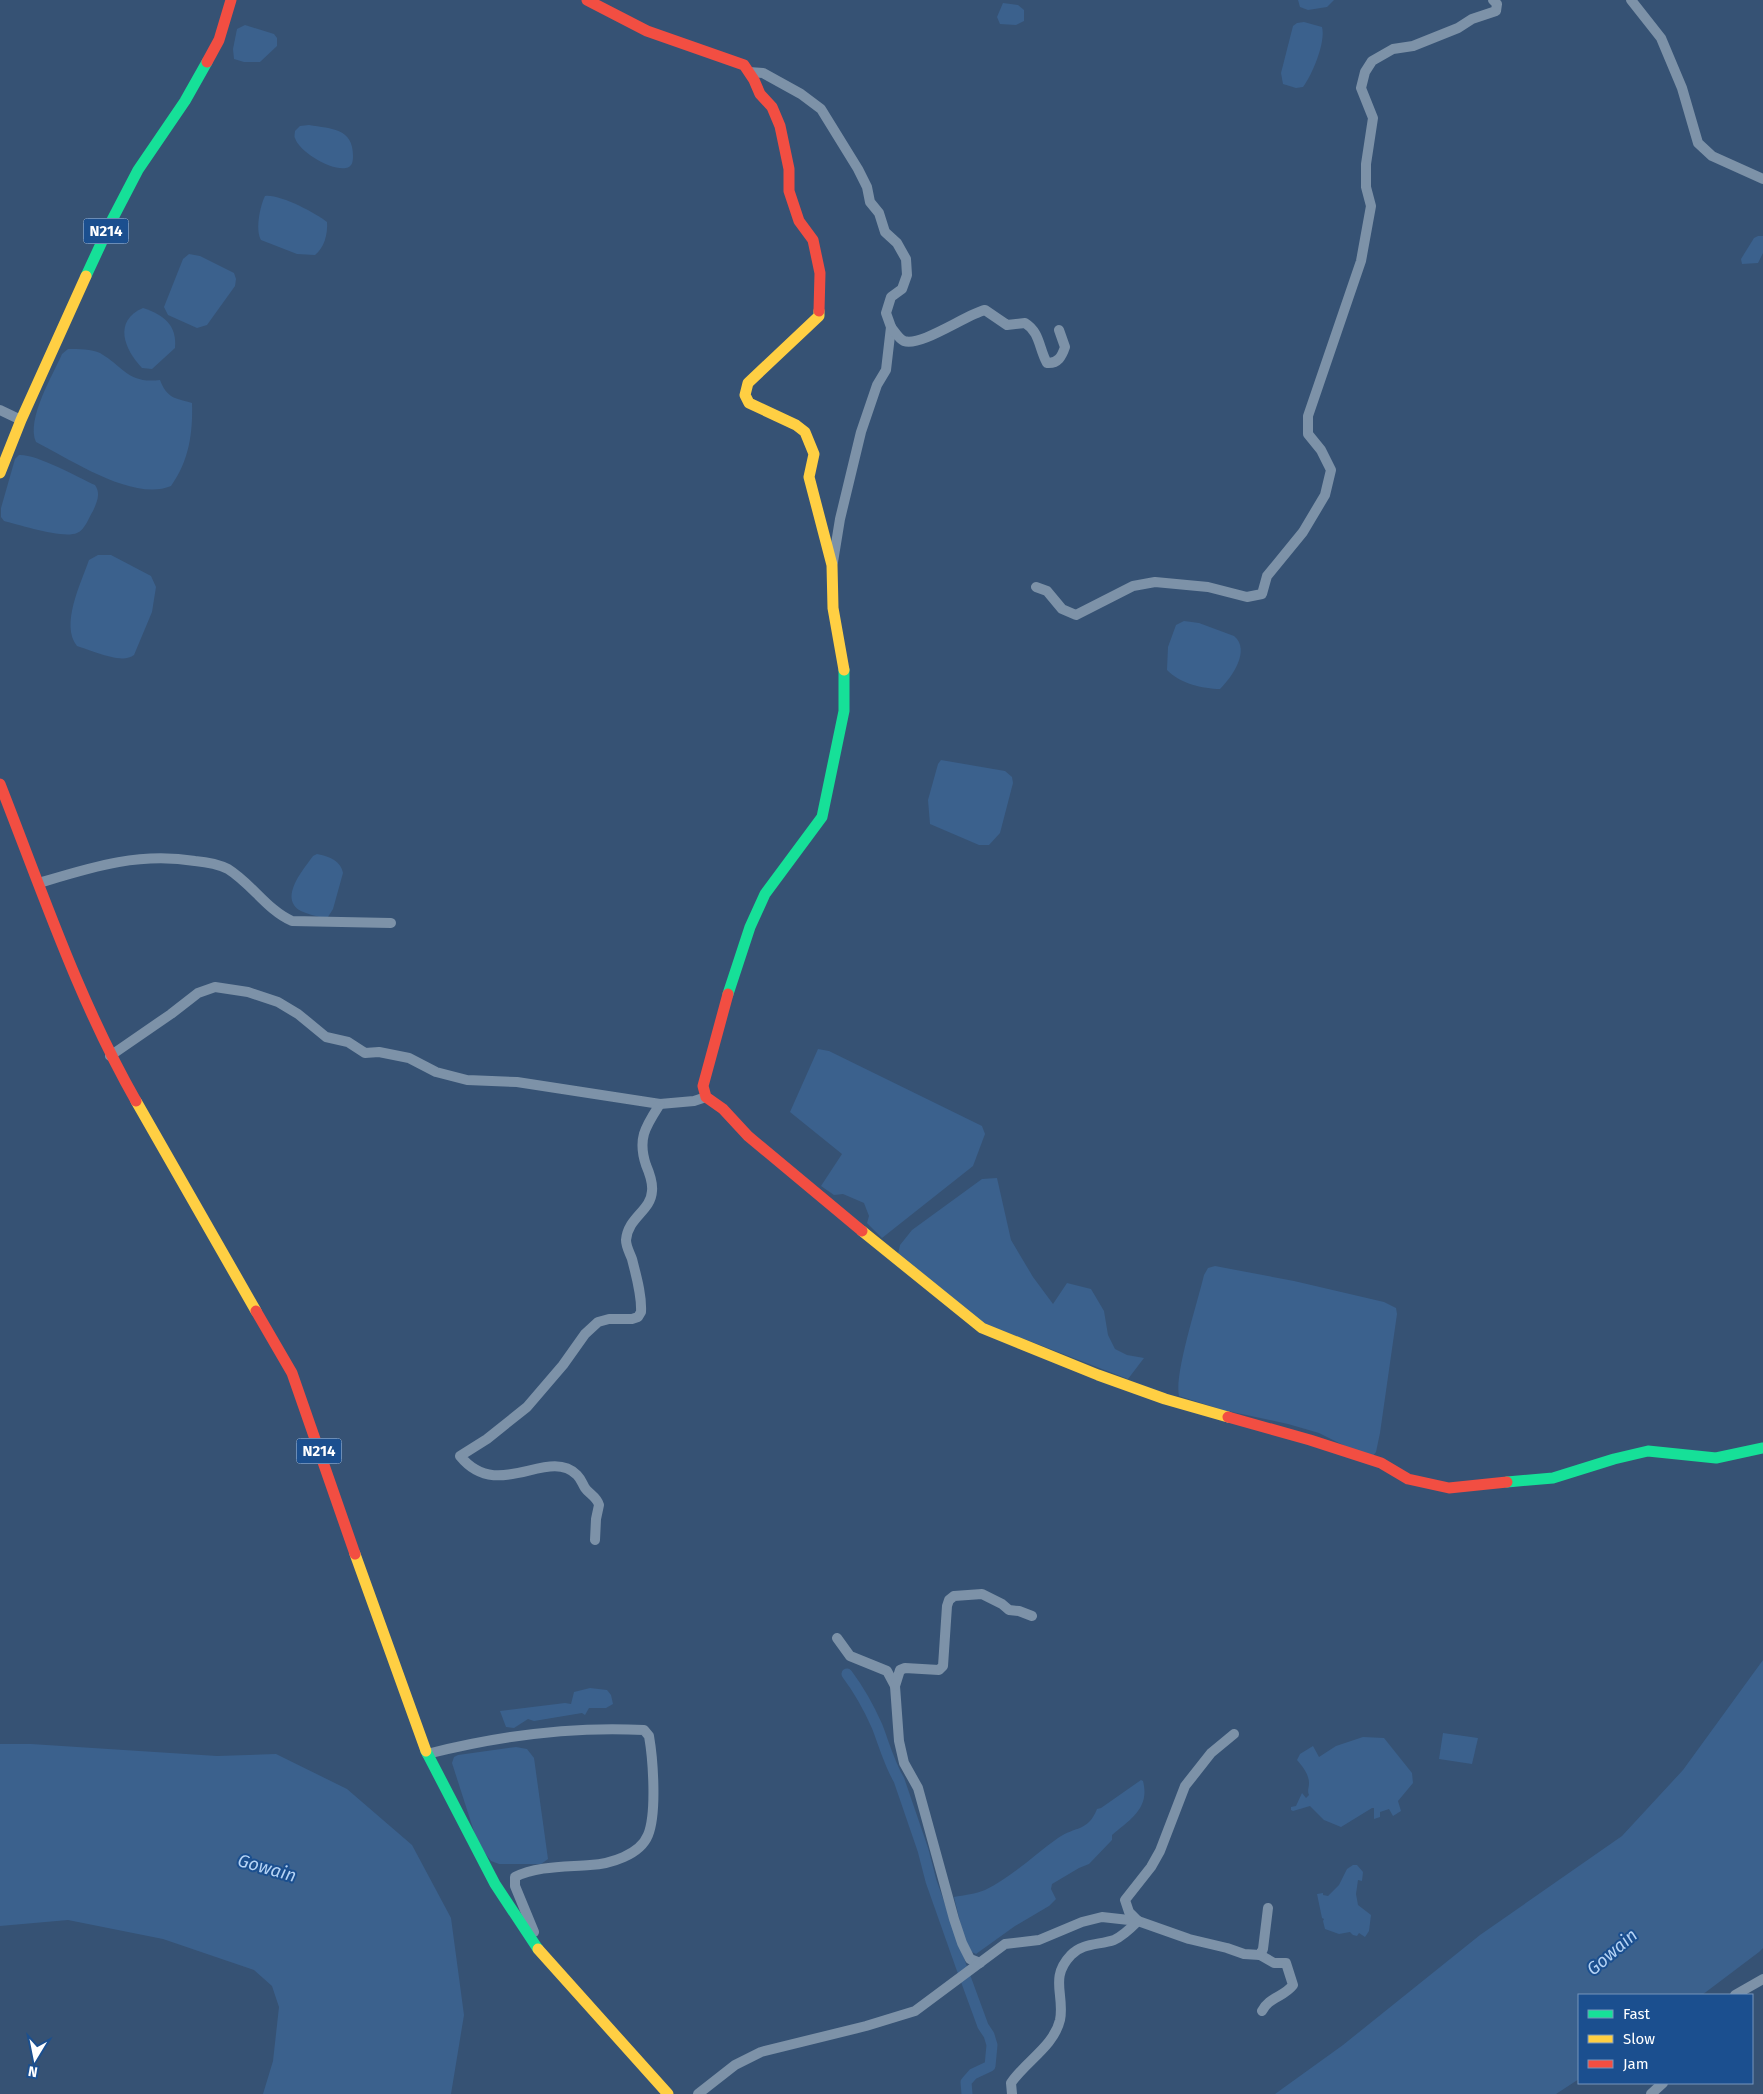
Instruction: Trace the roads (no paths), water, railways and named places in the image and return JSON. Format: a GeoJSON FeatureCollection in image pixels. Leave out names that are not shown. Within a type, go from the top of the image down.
{"type":"FeatureCollection","features":[{"type":"Feature","properties":{"kind":"main road","name":"N214"},"geometry":{"type":"LineString","coordinates":[[0,473],[21,420],[112,220],[138,170],[185,101],[219,40],[231,0]]}},
{"type":"Feature","properties":{"kind":"main road"},"geometry":{"type":"LineString","coordinates":[[586,0],[646,31],[683,45],[712,52],[744,65],[760,94],[772,108],[780,126],[789,169],[789,191],[799,221],[813,240],[820,272],[819,316],[748,383],[746,400],[796,425],[804,432],[814,454],[809,477],[832,565],[833,608],[845,673],[844,711],[822,817],[765,894],[750,927],[727,998],[703,1086],[706,1097],[723,1109],[748,1136],[982,1328],[1098,1375],[1164,1399],[1310,1440],[1381,1464],[1408,1479],[1449,1488],[1553,1478],[1614,1459],[1648,1451],[1716,1458],[1763,1448]]}},
{"type":"Feature","properties":{"kind":"main road","name":"N214"},"geometry":{"type":"LineString","coordinates":[[0,784],[81,992],[110,1056],[292,1373],[393,1664],[427,1754],[452,1804],[495,1884],[541,1953],[668,2094]]}},
{"type":"Feature","properties":{"kind":"street"},"geometry":{"type":"LineString","coordinates":[[1036,587],[1047,591],[1062,609],[1076,615],[1133,586],[1155,582],[1208,587],[1247,597],[1262,594],[1267,576],[1303,532],[1320,502],[1331,470],[1322,450],[1308,434],[1308,416],[1361,261],[1371,206],[1366,187],[1366,164],[1373,118],[1362,88],[1365,72],[1372,61],[1393,49],[1413,46],[1458,28],[1472,19],[1496,11],[1497,4],[1493,0]]}},
{"type":"Feature","properties":{"kind":"street"},"geometry":{"type":"LineString","coordinates":[[1631,0],[1661,38],[1682,88],[1698,143],[1712,156],[1763,179]]}},
{"type":"Feature","properties":{"kind":"street"},"geometry":{"type":"LineString","coordinates":[[749,72],[763,73],[801,94],[821,109],[858,169],[867,187],[870,202],[879,213],[885,232],[897,243],[906,260],[907,275],[902,289],[891,297],[886,312],[891,327],[903,340],[912,342],[984,310],[1007,325],[1025,323],[1032,327],[1047,363],[1051,363],[1060,358],[1066,347],[1059,330]]}},
{"type":"Feature","properties":{"kind":"street"},"geometry":{"type":"LineString","coordinates":[[832,565],[840,519],[861,432],[877,385],[886,370],[891,327]]}},
{"type":"Feature","properties":{"kind":"street"},"geometry":{"type":"LineString","coordinates":[[0,410],[21,420]]}},
{"type":"Feature","properties":{"kind":"street"},"geometry":{"type":"LineString","coordinates":[[39,883],[98,865],[156,857],[175,858],[212,863],[227,869],[252,888],[280,916],[292,921],[391,924]]}},
{"type":"Feature","properties":{"kind":"street"},"geometry":{"type":"LineString","coordinates":[[110,1056],[198,993],[215,987],[248,992],[278,1002],[298,1014],[326,1036],[348,1042],[366,1052],[379,1052],[409,1058],[436,1072],[467,1080],[518,1082],[660,1104],[694,1101],[706,1097]]}},
{"type":"Feature","properties":{"kind":"street"},"geometry":{"type":"LineString","coordinates":[[596,1540],[598,1501],[584,1487],[576,1474],[567,1469],[553,1467],[507,1476],[487,1475],[480,1471],[472,1470],[460,1456],[486,1439],[527,1407],[563,1365],[585,1334],[598,1322],[609,1319],[632,1320],[638,1317],[641,1312],[631,1258],[626,1243],[628,1230],[633,1220],[649,1203],[652,1190],[643,1155],[642,1139],[646,1126],[660,1104]]}},
{"type":"Feature","properties":{"kind":"street"},"geometry":{"type":"LineString","coordinates":[[980,1963],[970,1959],[962,1943],[918,1788],[904,1763],[899,1741],[896,1686],[900,1670],[905,1668],[939,1670],[943,1666],[947,1606],[949,1600],[954,1596],[982,1594],[997,1601],[1009,1610],[1019,1611],[1032,1616]]}},
{"type":"Feature","properties":{"kind":"street"},"geometry":{"type":"LineString","coordinates":[[837,1638],[850,1656],[887,1672],[896,1686]]}},
{"type":"Feature","properties":{"kind":"street"},"geometry":{"type":"LineString","coordinates":[[427,1754],[548,1731],[611,1728],[644,1730],[649,1736],[653,1791],[652,1818],[648,1836],[636,1850],[609,1862],[559,1867],[515,1877],[515,1886],[541,1953]]}},
{"type":"Feature","properties":{"kind":"street"},"geometry":{"type":"LineString","coordinates":[[1138,1921],[1129,1912],[1125,1900],[1151,1867],[1160,1851],[1185,1786],[1211,1753],[1234,1734]]}},
{"type":"Feature","properties":{"kind":"street"},"geometry":{"type":"LineString","coordinates":[[1260,1955],[1263,1949],[1268,1908]]}},
{"type":"Feature","properties":{"kind":"street"},"geometry":{"type":"LineString","coordinates":[[698,2094],[735,2065],[761,2052],[866,2026],[915,2011],[1005,1944],[1039,1940],[1082,1922],[1102,1917],[1138,1921],[1188,1939],[1244,1954],[1260,1955],[1274,1963],[1286,1963],[1293,1985],[1286,1994],[1276,1997],[1265,2005],[1262,2011]]}},
{"type":"Feature","properties":{"kind":"street"},"geometry":{"type":"LineString","coordinates":[[1012,2094],[1011,2082],[1022,2068],[1041,2053],[1059,2023],[1061,2012],[1058,1977],[1071,1954],[1082,1947],[1115,1939],[1127,1932],[1138,1921]]}},
{"type":"Feature","properties":{"kind":"street"},"geometry":{"type":"LineString","coordinates":[[1737,1994],[1763,1979]]}},
{"type":"Feature","properties":{"kind":"street"},"geometry":{"type":"LineString","coordinates":[[1651,2094],[1662,2084]]}},
{"type":"Feature","properties":{"kind":"water"},"geometry":{"type":"Polygon","coordinates":[[[1298,0],[1334,0],[1327,7],[1308,10],[1300,7],[1298,0]]]}},
{"type":"Feature","properties":{"kind":"water"},"geometry":{"type":"Polygon","coordinates":[[[1003,3],[1018,5],[1024,10],[1024,21],[1016,25],[1000,24],[997,17],[1003,3]]]}},
{"type":"Feature","properties":{"kind":"water"},"geometry":{"type":"Polygon","coordinates":[[[1304,22],[1322,27],[1323,33],[1320,49],[1307,82],[1303,87],[1296,88],[1283,84],[1281,73],[1293,26],[1304,22]]]}},
{"type":"Feature","properties":{"kind":"water"},"geometry":{"type":"Polygon","coordinates":[[[245,25],[274,34],[277,38],[277,46],[260,62],[244,62],[234,59],[233,49],[237,29],[245,25]]]}},
{"type":"Feature","properties":{"kind":"water"},"geometry":{"type":"Polygon","coordinates":[[[309,125],[333,129],[345,135],[352,147],[353,158],[351,165],[346,168],[333,167],[325,164],[303,149],[295,137],[295,131],[300,126],[309,125]]]}},
{"type":"Feature","properties":{"kind":"water"},"geometry":{"type":"Polygon","coordinates":[[[265,196],[288,201],[327,222],[325,240],[321,249],[315,255],[297,254],[261,240],[258,230],[259,218],[265,196]]]}},
{"type":"Feature","properties":{"kind":"water"},"geometry":{"type":"Polygon","coordinates":[[[1763,236],[1763,253],[1758,263],[1742,264],[1741,259],[1754,238],[1763,236]]]}},
{"type":"Feature","properties":{"kind":"water"},"geometry":{"type":"Polygon","coordinates":[[[189,254],[200,256],[234,273],[236,279],[235,286],[207,325],[197,328],[168,315],[164,307],[183,259],[189,254]]]}},
{"type":"Feature","properties":{"kind":"water"},"geometry":{"type":"Polygon","coordinates":[[[143,308],[157,314],[168,322],[174,333],[175,348],[152,369],[142,368],[126,344],[125,328],[128,320],[143,308]]]}},
{"type":"Feature","properties":{"kind":"water"},"geometry":{"type":"Polygon","coordinates":[[[68,349],[89,350],[100,353],[133,377],[149,381],[160,380],[168,394],[192,403],[192,425],[189,446],[182,467],[171,486],[156,489],[121,484],[84,468],[36,442],[34,432],[37,410],[62,354],[68,349]]]}},
{"type":"Feature","properties":{"kind":"water"},"geometry":{"type":"Polygon","coordinates":[[[19,455],[36,458],[95,485],[98,492],[97,501],[80,531],[70,534],[52,533],[4,521],[1,517],[1,508],[15,459],[19,455]]]}},
{"type":"Feature","properties":{"kind":"water"},"geometry":{"type":"Polygon","coordinates":[[[98,555],[111,555],[151,576],[156,587],[152,612],[134,655],[129,658],[114,658],[77,646],[72,637],[71,616],[77,592],[89,560],[98,555]]]}},
{"type":"Feature","properties":{"kind":"water"},"geometry":{"type":"Polygon","coordinates":[[[1184,621],[1199,623],[1234,636],[1239,642],[1241,648],[1238,663],[1230,678],[1220,689],[1206,688],[1185,682],[1167,670],[1168,647],[1176,625],[1184,621]]]}},
{"type":"Feature","properties":{"kind":"water"},"geometry":{"type":"Polygon","coordinates":[[[941,760],[1005,771],[1012,777],[1013,783],[1000,833],[989,845],[979,845],[930,824],[928,800],[938,764],[941,760]]]}},
{"type":"Feature","properties":{"kind":"water"},"geometry":{"type":"Polygon","coordinates":[[[317,854],[337,862],[343,873],[333,909],[328,917],[324,918],[301,911],[292,899],[292,891],[299,876],[313,856],[317,854]]]}},
{"type":"Feature","properties":{"kind":"water"},"geometry":{"type":"Polygon","coordinates":[[[818,1049],[829,1051],[982,1126],[985,1134],[973,1166],[882,1238],[867,1223],[869,1216],[864,1203],[843,1194],[834,1195],[821,1186],[842,1154],[790,1112],[818,1049]]]}},
{"type":"Feature","properties":{"kind":"water"},"geometry":{"type":"Polygon","coordinates":[[[997,1178],[1011,1240],[1033,1277],[1053,1304],[1067,1283],[1091,1289],[1104,1311],[1108,1335],[1115,1349],[1127,1355],[1144,1358],[1128,1379],[980,1322],[898,1254],[900,1245],[912,1230],[982,1179],[997,1178]]]}},
{"type":"Feature","properties":{"kind":"water"},"geometry":{"type":"Polygon","coordinates":[[[1215,1266],[1294,1281],[1384,1302],[1396,1308],[1397,1314],[1380,1433],[1376,1452],[1373,1456],[1349,1448],[1319,1433],[1288,1424],[1223,1410],[1179,1396],[1178,1386],[1183,1355],[1204,1275],[1208,1268],[1215,1266]]]}},
{"type":"Feature","properties":{"kind":"water","name":"Gowain"},"geometry":{"type":"Polygon","coordinates":[[[1763,1660],[1763,1948],[1759,1952],[1703,1994],[1578,1994],[1578,2080],[1556,2094],[1275,2094],[1343,2045],[1480,1935],[1622,1836],[1683,1770],[1763,1660]]]}},
{"type":"Feature","properties":{"kind":"water"},"geometry":{"type":"Polygon","coordinates":[[[590,1688],[607,1690],[611,1695],[613,1704],[606,1708],[589,1708],[585,1715],[582,1713],[534,1721],[528,1719],[514,1728],[506,1727],[500,1711],[565,1703],[571,1704],[574,1692],[590,1688]]]}},
{"type":"Feature","properties":{"kind":"water"},"geometry":{"type":"Polygon","coordinates":[[[1443,1733],[1478,1738],[1472,1764],[1439,1759],[1443,1733]]]}},
{"type":"Feature","properties":{"kind":"water"},"geometry":{"type":"Polygon","coordinates":[[[1363,1737],[1384,1738],[1412,1773],[1413,1783],[1398,1801],[1401,1811],[1393,1816],[1389,1809],[1380,1812],[1380,1817],[1374,1819],[1374,1808],[1372,1808],[1341,1827],[1324,1820],[1310,1806],[1291,1810],[1291,1807],[1296,1806],[1302,1793],[1306,1798],[1309,1795],[1308,1776],[1297,1760],[1300,1754],[1313,1746],[1319,1757],[1336,1746],[1363,1737]]]}},
{"type":"Feature","properties":{"kind":"water","name":"Gowain"},"geometry":{"type":"Polygon","coordinates":[[[0,1744],[31,1744],[217,1756],[276,1754],[347,1789],[412,1845],[451,1918],[464,2015],[451,2094],[263,2094],[273,2061],[279,2007],[272,1986],[254,1970],[163,1939],[68,1920],[0,1926],[0,1744]]]}},
{"type":"Feature","properties":{"kind":"water"},"geometry":{"type":"Polygon","coordinates":[[[516,1747],[527,1749],[534,1758],[548,1859],[541,1864],[499,1864],[491,1861],[478,1844],[452,1763],[454,1757],[458,1755],[516,1747]]]}},
{"type":"Feature","properties":{"kind":"water"},"geometry":{"type":"Polygon","coordinates":[[[1141,1780],[1143,1781],[1144,1799],[1137,1812],[1112,1835],[1112,1840],[1089,1864],[1052,1884],[1051,1889],[1056,1899],[1049,1906],[1015,1926],[976,1954],[972,1952],[965,1942],[954,1897],[981,1891],[995,1885],[1064,1834],[1090,1822],[1097,1809],[1141,1780]]]}},
{"type":"Feature","properties":{"kind":"water"},"geometry":{"type":"Polygon","coordinates":[[[1357,1865],[1363,1872],[1362,1881],[1358,1880],[1356,1894],[1358,1905],[1371,1915],[1369,1931],[1365,1937],[1359,1933],[1357,1936],[1350,1932],[1339,1934],[1325,1929],[1317,1894],[1323,1893],[1323,1895],[1328,1896],[1339,1885],[1347,1869],[1357,1865]]]}},
{"type":"Feature","properties":{"kind":"waterway"},"geometry":{"type":"LineString","coordinates":[[847,1674],[871,1713],[889,1760],[899,1780],[923,1850],[931,1881],[983,2026],[989,2035],[992,2045],[990,2066],[973,2074],[966,2082],[967,2094]]}}]}
